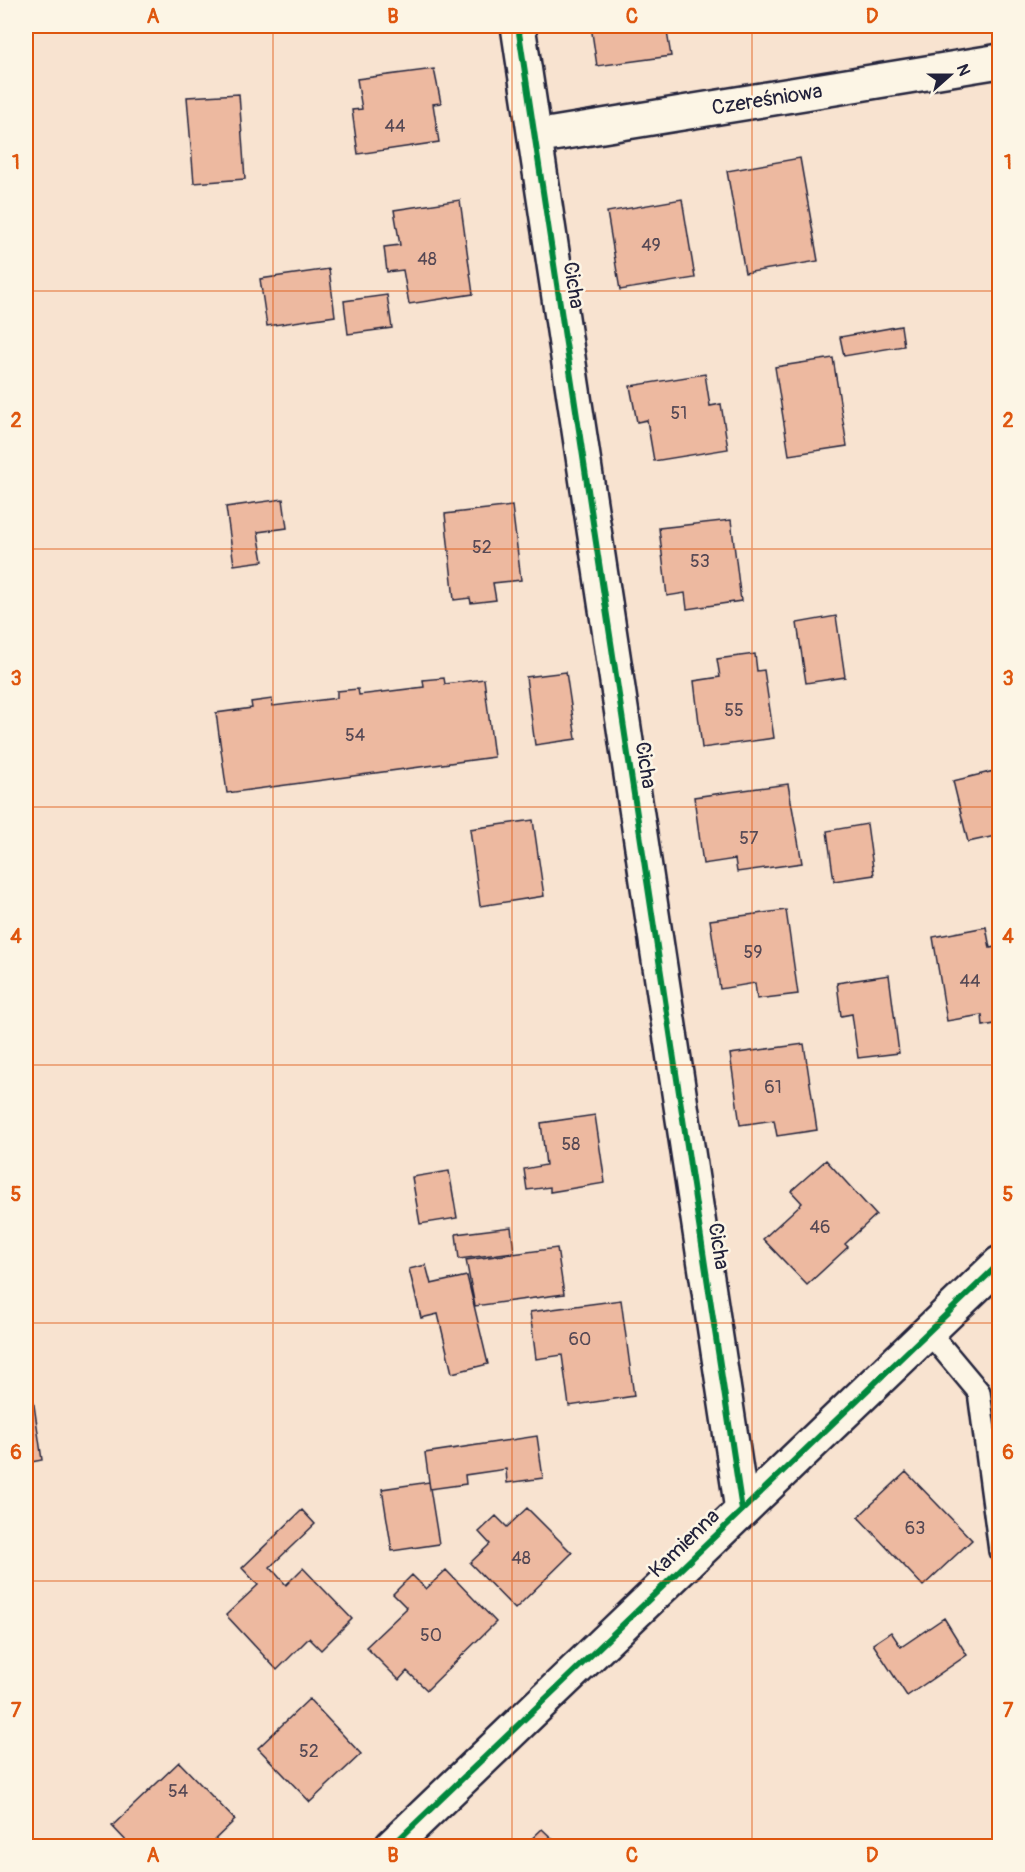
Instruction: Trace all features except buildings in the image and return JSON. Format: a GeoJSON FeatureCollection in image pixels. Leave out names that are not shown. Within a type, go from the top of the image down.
{"type":"FeatureCollection","features":[{"type":"Feature","properties":{"kind":"street","name":"Cicha"},"geometry":{"type":"LineString","coordinates":[[518,26],[742,1510]]}},
{"type":"Feature","properties":{"kind":"street","name":"Czereśniowa"},"geometry":{"type":"LineString","coordinates":[[535,137],[999,60]]}},
{"type":"Feature","properties":{"kind":"street","name":"Kamienna"},"geometry":{"type":"LineString","coordinates":[[392,1846],[999,1263]]}},
{"type":"Feature","properties":{"kind":"lane"},"geometry":{"type":"LineString","coordinates":[[928,1331],[979,1392],[999,1551]]}},
{"type":"Feature","properties":{"kind":"cycle path"},"geometry":{"type":"LineString","coordinates":[[518,26],[742,1510]]}},
{"type":"Feature","properties":{"kind":"cycle path"},"geometry":{"type":"LineString","coordinates":[[392,1846],[1000,1263]]}}]}
